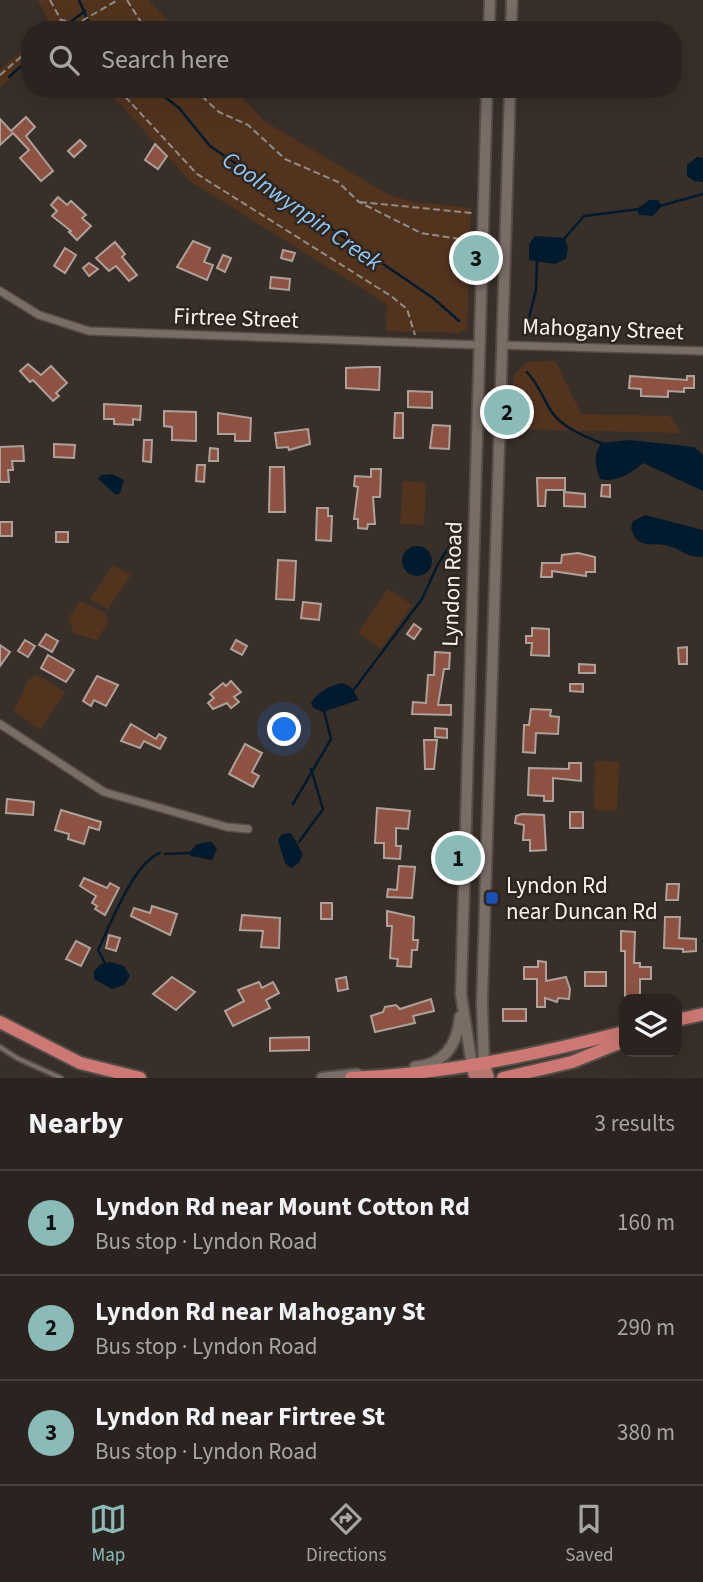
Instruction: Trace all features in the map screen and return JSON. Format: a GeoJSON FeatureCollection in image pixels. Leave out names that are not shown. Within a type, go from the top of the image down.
{"type":"FeatureCollection","features":[{"type":"Feature","properties":{"kind":"highway"},"geometry":{"type":"LineString","coordinates":[[682,1020],[701,1014]]}},
{"type":"Feature","properties":{"kind":"highway"},"geometry":{"type":"LineString","coordinates":[[0,1022],[80,1063],[131,1077]]}},
{"type":"Feature","properties":{"kind":"highway"},"geometry":{"type":"LineString","coordinates":[[351,1078],[477,1070],[619,1033]]}},
{"type":"Feature","properties":{"kind":"highway"},"geometry":{"type":"LineString","coordinates":[[503,1078],[547,1069],[619,1043]]}},
{"type":"Feature","properties":{"kind":"main road"},"geometry":{"type":"LineString","coordinates":[[489,21],[490,0]]}},
{"type":"Feature","properties":{"kind":"main road"},"geometry":{"type":"LineString","coordinates":[[512,0],[512,21]]}},
{"type":"Feature","properties":{"kind":"main road","name":"Lyndon Road"},"geometry":{"type":"LineString","coordinates":[[477,1070],[461,994],[488,98]]}},
{"type":"Feature","properties":{"kind":"main road","name":"Lyndon Road"},"geometry":{"type":"LineString","coordinates":[[477,1070],[487,891],[510,98]]}},
{"type":"Feature","properties":{"kind":"main road"},"geometry":{"type":"LineString","coordinates":[[480,345],[502,345]]}},
{"type":"Feature","properties":{"kind":"main road"},"geometry":{"type":"LineString","coordinates":[[464,891],[487,891]]}},
{"type":"Feature","properties":{"kind":"main road"},"geometry":{"type":"LineString","coordinates":[[322,1078],[436,1063],[445,1056],[457,1033],[461,994]]}},
{"type":"Feature","properties":{"kind":"main road"},"geometry":{"type":"LineString","coordinates":[[529,1078],[547,1069]]}},
{"type":"Feature","properties":{"kind":"main road"},"geometry":{"type":"LineString","coordinates":[[477,1070],[488,1078]]}},
{"type":"Feature","properties":{"kind":"street","name":"Firtree Street"},"geometry":{"type":"LineString","coordinates":[[0,291],[40,315],[89,331],[480,345]]}},
{"type":"Feature","properties":{"kind":"street","name":"Mahogany Street"},"geometry":{"type":"LineString","coordinates":[[502,345],[703,351]]}},
{"type":"Feature","properties":{"kind":"street"},"geometry":{"type":"LineString","coordinates":[[0,724],[104,792],[228,827],[247,829]]}},
{"type":"Feature","properties":{"kind":"lane"},"geometry":{"type":"LineString","coordinates":[[0,1046],[17,1058],[61,1078]]}},
{"type":"Feature","properties":{"kind":"path"},"geometry":{"type":"LineString","coordinates":[[50,0],[61,20]]}},
{"type":"Feature","properties":{"kind":"path"},"geometry":{"type":"LineString","coordinates":[[85,21],[118,0]]}},
{"type":"Feature","properties":{"kind":"path"},"geometry":{"type":"LineString","coordinates":[[127,0],[140,21]]}},
{"type":"Feature","properties":{"kind":"path"},"geometry":{"type":"LineString","coordinates":[[0,75],[21,57]]}},
{"type":"Feature","properties":{"kind":"path"},"geometry":{"type":"LineString","coordinates":[[126,98],[197,174],[399,302],[407,309],[417,343]]}},
{"type":"Feature","properties":{"kind":"path"},"geometry":{"type":"LineString","coordinates":[[204,98],[219,112],[248,125],[285,159],[338,182],[359,202],[421,233],[483,242]]}},
{"type":"Feature","properties":{"kind":"path"},"geometry":{"type":"LineString","coordinates":[[359,202],[484,214]]}},
{"type":"Feature","properties":{"kind":"shaded area"},"geometry":{"type":"Polygon","coordinates":[[[38,0],[148,0],[168,21],[48,21],[38,0]]]}},
{"type":"Feature","properties":{"kind":"shaded area"},"geometry":{"type":"Polygon","coordinates":[[[21,51],[21,69],[0,88],[0,70],[21,51]]]}},
{"type":"Feature","properties":{"kind":"shaded area"},"geometry":{"type":"Polygon","coordinates":[[[114,98],[242,98],[264,121],[387,194],[412,202],[471,208],[467,329],[459,333],[386,331],[387,304],[190,181],[114,98]]]}},
{"type":"Feature","properties":{"kind":"shaded area"},"geometry":{"type":"Polygon","coordinates":[[[555,361],[581,414],[670,416],[681,433],[513,429],[514,375],[527,362],[555,361]]]}},
{"type":"Feature","properties":{"kind":"shaded area"},"geometry":{"type":"Polygon","coordinates":[[[403,481],[426,483],[424,525],[400,524],[403,481]]]}},
{"type":"Feature","properties":{"kind":"shaded area"},"geometry":{"type":"Polygon","coordinates":[[[113,565],[131,575],[108,609],[90,599],[113,565]]]}},
{"type":"Feature","properties":{"kind":"shaded area"},"geometry":{"type":"Polygon","coordinates":[[[388,589],[412,605],[381,649],[358,633],[388,589]]]}},
{"type":"Feature","properties":{"kind":"shaded area"},"geometry":{"type":"Polygon","coordinates":[[[80,601],[105,613],[108,622],[97,640],[73,633],[69,617],[80,601]]]}},
{"type":"Feature","properties":{"kind":"shaded area"},"geometry":{"type":"Polygon","coordinates":[[[37,675],[65,692],[40,730],[14,711],[28,680],[37,675]]]}},
{"type":"Feature","properties":{"kind":"shaded area"},"geometry":{"type":"Polygon","coordinates":[[[595,761],[619,762],[617,811],[594,810],[595,761]]]}},
{"type":"Feature","properties":{"kind":"water"},"geometry":{"type":"Polygon","coordinates":[[[697,157],[703,158],[703,182],[694,181],[687,176],[687,165],[697,157]]]}},
{"type":"Feature","properties":{"kind":"water"},"geometry":{"type":"Polygon","coordinates":[[[649,200],[658,200],[662,206],[653,216],[639,215],[637,209],[649,200]]]}},
{"type":"Feature","properties":{"kind":"water"},"geometry":{"type":"Polygon","coordinates":[[[535,236],[565,238],[568,248],[566,259],[555,264],[529,260],[529,244],[535,236]]]}},
{"type":"Feature","properties":{"kind":"water"},"geometry":{"type":"Polygon","coordinates":[[[630,440],[694,447],[703,455],[703,491],[643,463],[623,476],[612,480],[600,479],[596,461],[601,443],[630,440]]]}},
{"type":"Feature","properties":{"kind":"water"},"geometry":{"type":"Polygon","coordinates":[[[112,474],[124,480],[120,493],[116,495],[98,479],[101,475],[112,474]]]}},
{"type":"Feature","properties":{"kind":"water"},"geometry":{"type":"Polygon","coordinates":[[[645,515],[703,530],[703,557],[689,555],[666,545],[638,541],[631,528],[633,521],[645,515]]]}},
{"type":"Feature","properties":{"kind":"water"},"geometry":{"type":"Polygon","coordinates":[[[417,546],[423,547],[431,555],[431,567],[423,575],[417,576],[411,575],[403,567],[402,561],[403,555],[411,547],[417,546]]]}},
{"type":"Feature","properties":{"kind":"water"},"geometry":{"type":"Polygon","coordinates":[[[342,683],[351,687],[359,700],[323,712],[313,708],[311,703],[316,696],[342,683]]]}},
{"type":"Feature","properties":{"kind":"water"},"geometry":{"type":"Polygon","coordinates":[[[291,833],[303,854],[299,863],[291,868],[285,863],[278,840],[282,834],[291,833]]]}},
{"type":"Feature","properties":{"kind":"water"},"geometry":{"type":"Polygon","coordinates":[[[212,842],[217,849],[212,860],[191,856],[189,853],[196,845],[212,842]]]}},
{"type":"Feature","properties":{"kind":"water"},"geometry":{"type":"Polygon","coordinates":[[[111,962],[124,966],[130,976],[124,985],[112,989],[94,979],[94,971],[101,964],[111,962]]]}},
{"type":"Feature","properties":{"kind":"building"},"geometry":{"type":"Polygon","coordinates":[[[26,117],[35,127],[26,136],[53,171],[41,181],[20,158],[29,150],[13,133],[0,145],[0,119],[11,131],[26,117]]]}},
{"type":"Feature","properties":{"kind":"building"},"geometry":{"type":"Polygon","coordinates":[[[80,140],[86,146],[74,157],[68,151],[80,140]]]}},
{"type":"Feature","properties":{"kind":"building"},"geometry":{"type":"Polygon","coordinates":[[[155,144],[167,156],[158,169],[145,160],[155,144]]]}},
{"type":"Feature","properties":{"kind":"building"},"geometry":{"type":"Polygon","coordinates":[[[58,197],[67,205],[71,201],[86,215],[82,218],[91,226],[77,240],[69,232],[71,231],[52,216],[57,211],[51,205],[58,197]]]}},
{"type":"Feature","properties":{"kind":"building"},"geometry":{"type":"Polygon","coordinates":[[[193,241],[210,248],[204,262],[213,265],[207,280],[177,267],[193,241]]]}},
{"type":"Feature","properties":{"kind":"building"},"geometry":{"type":"Polygon","coordinates":[[[115,242],[125,254],[122,257],[137,275],[129,281],[116,266],[109,271],[96,258],[115,242]]]}},
{"type":"Feature","properties":{"kind":"building"},"geometry":{"type":"Polygon","coordinates":[[[65,248],[76,255],[65,273],[54,266],[65,248]]]}},
{"type":"Feature","properties":{"kind":"building"},"geometry":{"type":"Polygon","coordinates":[[[283,250],[295,253],[292,261],[281,258],[283,250]]]}},
{"type":"Feature","properties":{"kind":"building"},"geometry":{"type":"Polygon","coordinates":[[[223,255],[231,258],[225,272],[217,268],[223,255]]]}},
{"type":"Feature","properties":{"kind":"building"},"geometry":{"type":"Polygon","coordinates":[[[89,263],[98,269],[89,276],[83,268],[89,263]]]}},
{"type":"Feature","properties":{"kind":"building"},"geometry":{"type":"Polygon","coordinates":[[[271,277],[290,279],[289,290],[270,288],[271,277]]]}},
{"type":"Feature","properties":{"kind":"building"},"geometry":{"type":"Polygon","coordinates":[[[28,364],[41,375],[51,366],[67,383],[56,393],[59,396],[53,401],[20,371],[28,364]]]}},
{"type":"Feature","properties":{"kind":"building"},"geometry":{"type":"Polygon","coordinates":[[[380,367],[379,390],[346,388],[346,368],[380,367]]]}},
{"type":"Feature","properties":{"kind":"building"},"geometry":{"type":"Polygon","coordinates":[[[630,376],[687,380],[687,376],[694,376],[694,388],[684,388],[684,392],[668,391],[668,397],[641,396],[641,389],[629,388],[630,376]]]}},
{"type":"Feature","properties":{"kind":"building"},"geometry":{"type":"Polygon","coordinates":[[[408,391],[432,392],[432,408],[408,407],[408,391]]]}},
{"type":"Feature","properties":{"kind":"building"},"geometry":{"type":"Polygon","coordinates":[[[104,404],[141,406],[140,420],[133,419],[133,425],[114,424],[114,419],[104,419],[104,404]]]}},
{"type":"Feature","properties":{"kind":"building"},"geometry":{"type":"Polygon","coordinates":[[[164,411],[196,412],[196,441],[172,440],[172,427],[164,426],[164,411]]]}},
{"type":"Feature","properties":{"kind":"building"},"geometry":{"type":"Polygon","coordinates":[[[218,413],[251,418],[250,441],[235,441],[235,434],[218,434],[218,413]]]}},
{"type":"Feature","properties":{"kind":"building"},"geometry":{"type":"Polygon","coordinates":[[[395,413],[403,413],[403,438],[394,438],[395,413]]]}},
{"type":"Feature","properties":{"kind":"building"},"geometry":{"type":"Polygon","coordinates":[[[433,425],[450,426],[449,449],[430,448],[433,425]]]}},
{"type":"Feature","properties":{"kind":"building"},"geometry":{"type":"Polygon","coordinates":[[[308,429],[310,444],[289,450],[288,447],[277,448],[275,433],[308,429]]]}},
{"type":"Feature","properties":{"kind":"building"},"geometry":{"type":"Polygon","coordinates":[[[144,440],[152,440],[151,462],[143,461],[144,440]]]}},
{"type":"Feature","properties":{"kind":"building"},"geometry":{"type":"Polygon","coordinates":[[[54,444],[75,445],[74,458],[54,457],[54,444]]]}},
{"type":"Feature","properties":{"kind":"building"},"geometry":{"type":"Polygon","coordinates":[[[23,446],[24,461],[12,461],[13,470],[8,470],[9,482],[0,482],[0,447],[23,446]]]}},
{"type":"Feature","properties":{"kind":"building"},"geometry":{"type":"Polygon","coordinates":[[[210,448],[218,449],[218,461],[209,461],[210,448]]]}},
{"type":"Feature","properties":{"kind":"building"},"geometry":{"type":"Polygon","coordinates":[[[197,465],[205,465],[204,482],[196,481],[197,465]]]}},
{"type":"Feature","properties":{"kind":"building"},"geometry":{"type":"Polygon","coordinates":[[[270,467],[284,467],[285,512],[269,512],[270,467]]]}},
{"type":"Feature","properties":{"kind":"building"},"geometry":{"type":"Polygon","coordinates":[[[371,469],[381,469],[380,497],[373,497],[375,524],[368,524],[367,529],[358,528],[358,519],[354,519],[358,487],[354,486],[355,476],[371,477],[371,469]]]}},
{"type":"Feature","properties":{"kind":"building"},"geometry":{"type":"Polygon","coordinates":[[[537,478],[565,478],[565,490],[546,490],[545,506],[538,506],[537,478]]]}},
{"type":"Feature","properties":{"kind":"building"},"geometry":{"type":"Polygon","coordinates":[[[602,485],[610,485],[610,497],[601,496],[602,485]]]}},
{"type":"Feature","properties":{"kind":"building"},"geometry":{"type":"Polygon","coordinates":[[[564,492],[585,494],[585,507],[564,506],[564,492]]]}},
{"type":"Feature","properties":{"kind":"building"},"geometry":{"type":"Polygon","coordinates":[[[317,508],[328,508],[328,516],[332,516],[331,541],[316,540],[317,508]]]}},
{"type":"Feature","properties":{"kind":"building"},"geometry":{"type":"Polygon","coordinates":[[[0,522],[12,522],[12,536],[0,536],[0,522]]]}},
{"type":"Feature","properties":{"kind":"building"},"geometry":{"type":"Polygon","coordinates":[[[56,532],[68,532],[68,542],[56,542],[56,532]]]}},
{"type":"Feature","properties":{"kind":"building"},"geometry":{"type":"Polygon","coordinates":[[[578,553],[595,557],[595,572],[586,572],[586,576],[552,571],[552,577],[541,577],[542,563],[561,563],[562,555],[578,553]]]}},
{"type":"Feature","properties":{"kind":"building"},"geometry":{"type":"Polygon","coordinates":[[[278,560],[296,561],[294,600],[276,599],[278,560]]]}},
{"type":"Feature","properties":{"kind":"building"},"geometry":{"type":"Polygon","coordinates":[[[303,602],[321,604],[319,620],[301,618],[303,602]]]}},
{"type":"Feature","properties":{"kind":"building"},"geometry":{"type":"Polygon","coordinates":[[[414,624],[421,629],[414,639],[407,634],[414,624]]]}},
{"type":"Feature","properties":{"kind":"building"},"geometry":{"type":"Polygon","coordinates":[[[532,628],[549,629],[549,656],[531,655],[532,643],[526,643],[526,636],[532,636],[532,628]]]}},
{"type":"Feature","properties":{"kind":"building"},"geometry":{"type":"Polygon","coordinates":[[[46,634],[58,641],[52,652],[39,645],[46,634]]]}},
{"type":"Feature","properties":{"kind":"building"},"geometry":{"type":"Polygon","coordinates":[[[25,640],[35,646],[28,657],[18,651],[25,640]]]}},
{"type":"Feature","properties":{"kind":"building"},"geometry":{"type":"Polygon","coordinates":[[[236,640],[247,646],[242,655],[231,649],[236,640]]]}},
{"type":"Feature","properties":{"kind":"building"},"geometry":{"type":"Polygon","coordinates":[[[0,645],[10,652],[0,666],[0,645]]]}},
{"type":"Feature","properties":{"kind":"building"},"geometry":{"type":"Polygon","coordinates":[[[687,647],[687,664],[679,664],[678,648],[687,647]]]}},
{"type":"Feature","properties":{"kind":"building"},"geometry":{"type":"Polygon","coordinates":[[[435,652],[450,653],[449,669],[444,669],[438,705],[451,705],[451,715],[412,714],[413,702],[426,703],[428,675],[434,675],[435,652]]]}},
{"type":"Feature","properties":{"kind":"building"},"geometry":{"type":"Polygon","coordinates":[[[48,655],[74,670],[66,682],[41,668],[48,655]]]}},
{"type":"Feature","properties":{"kind":"building"},"geometry":{"type":"Polygon","coordinates":[[[579,664],[595,665],[595,673],[579,673],[579,664]]]}},
{"type":"Feature","properties":{"kind":"building"},"geometry":{"type":"Polygon","coordinates":[[[97,676],[118,685],[106,706],[94,700],[91,706],[83,701],[97,676]]]}},
{"type":"Feature","properties":{"kind":"building"},"geometry":{"type":"Polygon","coordinates":[[[231,681],[241,692],[234,697],[239,702],[231,708],[227,703],[213,709],[208,703],[214,698],[210,694],[223,683],[226,686],[231,681]]]}},
{"type":"Feature","properties":{"kind":"building"},"geometry":{"type":"Polygon","coordinates":[[[570,684],[583,684],[583,692],[570,691],[570,684]]]}},
{"type":"Feature","properties":{"kind":"building"},"geometry":{"type":"Polygon","coordinates":[[[531,709],[551,710],[550,716],[559,717],[558,734],[536,733],[535,753],[523,752],[524,725],[529,725],[531,709]]]}},
{"type":"Feature","properties":{"kind":"building"},"geometry":{"type":"Polygon","coordinates":[[[131,724],[156,739],[159,734],[166,738],[160,749],[144,741],[140,748],[121,741],[131,724]]]}},
{"type":"Feature","properties":{"kind":"building"},"geometry":{"type":"Polygon","coordinates":[[[435,728],[447,729],[447,738],[435,737],[435,728]]]}},
{"type":"Feature","properties":{"kind":"building"},"geometry":{"type":"Polygon","coordinates":[[[424,740],[437,740],[434,769],[425,769],[424,740]]]}},
{"type":"Feature","properties":{"kind":"building"},"geometry":{"type":"Polygon","coordinates":[[[245,744],[262,753],[252,772],[259,776],[253,787],[229,774],[245,744]]]}},
{"type":"Feature","properties":{"kind":"building"},"geometry":{"type":"Polygon","coordinates":[[[569,763],[581,763],[581,781],[553,778],[553,801],[544,801],[544,796],[528,795],[529,768],[569,769],[569,763]]]}},
{"type":"Feature","properties":{"kind":"building"},"geometry":{"type":"Polygon","coordinates":[[[7,799],[34,802],[33,815],[6,813],[7,799]]]}},
{"type":"Feature","properties":{"kind":"building"},"geometry":{"type":"Polygon","coordinates":[[[377,808],[410,811],[408,829],[396,828],[396,846],[401,846],[400,859],[384,858],[384,843],[375,843],[377,808]]]}},
{"type":"Feature","properties":{"kind":"building"},"geometry":{"type":"Polygon","coordinates":[[[61,810],[101,822],[99,830],[89,827],[84,844],[68,839],[69,834],[55,830],[61,810]]]}},
{"type":"Feature","properties":{"kind":"building"},"geometry":{"type":"Polygon","coordinates":[[[570,812],[583,812],[583,828],[570,828],[570,812]]]}},
{"type":"Feature","properties":{"kind":"building"},"geometry":{"type":"Polygon","coordinates":[[[544,815],[546,850],[530,851],[530,840],[523,840],[524,825],[515,823],[516,816],[544,815]]]}},
{"type":"Feature","properties":{"kind":"building"},"geometry":{"type":"Polygon","coordinates":[[[399,866],[415,867],[412,898],[387,897],[388,889],[397,890],[399,866]]]}},
{"type":"Feature","properties":{"kind":"building"},"geometry":{"type":"Polygon","coordinates":[[[84,878],[107,888],[110,883],[119,888],[105,915],[95,909],[97,906],[92,903],[96,896],[80,886],[84,878]]]}},
{"type":"Feature","properties":{"kind":"building"},"geometry":{"type":"Polygon","coordinates":[[[667,884],[679,884],[678,900],[666,900],[667,884]]]}},
{"type":"Feature","properties":{"kind":"building"},"geometry":{"type":"Polygon","coordinates":[[[321,903],[332,903],[332,919],[321,919],[321,903]]]}},
{"type":"Feature","properties":{"kind":"building"},"geometry":{"type":"Polygon","coordinates":[[[152,906],[177,914],[170,935],[131,916],[134,908],[150,913],[152,906]]]}},
{"type":"Feature","properties":{"kind":"building"},"geometry":{"type":"Polygon","coordinates":[[[387,911],[414,917],[413,940],[418,940],[417,950],[412,950],[411,967],[397,966],[398,959],[390,958],[392,926],[387,926],[387,911]]]}},
{"type":"Feature","properties":{"kind":"building"},"geometry":{"type":"Polygon","coordinates":[[[242,915],[280,918],[279,948],[261,947],[263,931],[240,930],[242,915]]]}},
{"type":"Feature","properties":{"kind":"building"},"geometry":{"type":"Polygon","coordinates":[[[665,917],[680,917],[679,938],[696,939],[696,951],[683,952],[683,949],[664,948],[665,917]]]}},
{"type":"Feature","properties":{"kind":"building"},"geometry":{"type":"Polygon","coordinates":[[[621,931],[635,932],[634,963],[640,963],[640,967],[651,967],[651,979],[640,979],[640,994],[625,994],[625,951],[621,951],[621,931]]]}},
{"type":"Feature","properties":{"kind":"building"},"geometry":{"type":"Polygon","coordinates":[[[109,935],[120,938],[116,951],[106,948],[109,935]]]}},
{"type":"Feature","properties":{"kind":"building"},"geometry":{"type":"Polygon","coordinates":[[[76,941],[90,948],[81,966],[66,959],[76,941]]]}},
{"type":"Feature","properties":{"kind":"building"},"geometry":{"type":"Polygon","coordinates":[[[538,961],[546,962],[546,981],[566,977],[570,989],[569,999],[558,998],[557,1002],[545,998],[545,1007],[537,1007],[537,979],[524,979],[524,967],[538,967],[538,961]]]}},
{"type":"Feature","properties":{"kind":"building"},"geometry":{"type":"Polygon","coordinates":[[[585,972],[606,972],[606,986],[585,986],[585,972]]]}},
{"type":"Feature","properties":{"kind":"building"},"geometry":{"type":"Polygon","coordinates":[[[172,977],[195,992],[176,1010],[153,994],[172,977]]]}},
{"type":"Feature","properties":{"kind":"building"},"geometry":{"type":"Polygon","coordinates":[[[346,977],[348,989],[338,991],[336,979],[346,977]]]}},
{"type":"Feature","properties":{"kind":"building"},"geometry":{"type":"Polygon","coordinates":[[[259,982],[262,988],[273,982],[279,993],[266,1000],[270,1008],[233,1026],[225,1011],[244,1001],[238,990],[259,982]]]}},
{"type":"Feature","properties":{"kind":"building"},"geometry":{"type":"Polygon","coordinates":[[[431,999],[434,1011],[413,1016],[415,1023],[375,1032],[371,1016],[383,1012],[385,1007],[396,1005],[400,1009],[431,999]]]}},
{"type":"Feature","properties":{"kind":"building"},"geometry":{"type":"Polygon","coordinates":[[[503,1009],[526,1009],[526,1021],[503,1021],[503,1009]]]}},
{"type":"Feature","properties":{"kind":"building"},"geometry":{"type":"Polygon","coordinates":[[[309,1037],[309,1050],[270,1051],[270,1038],[309,1037]]]}},
{"type":"Feature","properties":{"kind":"waterway","name":"Coolnwynpin Creek"},"geometry":{"type":"LineString","coordinates":[[79,0],[88,21]]}},
{"type":"Feature","properties":{"kind":"waterway"},"geometry":{"type":"LineString","coordinates":[[72,21],[85,11]]}},
{"type":"Feature","properties":{"kind":"waterway"},"geometry":{"type":"LineString","coordinates":[[9,77],[21,66]]}},
{"type":"Feature","properties":{"kind":"waterway","name":"Coolnwynpin Creek"},"geometry":{"type":"LineString","coordinates":[[166,98],[179,108],[210,146],[433,298],[459,321]]}},
{"type":"Feature","properties":{"kind":"waterway"},"geometry":{"type":"LineString","coordinates":[[660,206],[703,194]]}},
{"type":"Feature","properties":{"kind":"waterway"},"geometry":{"type":"LineString","coordinates":[[564,239],[584,216],[640,209]]}},
{"type":"Feature","properties":{"kind":"waterway"},"geometry":{"type":"LineString","coordinates":[[528,322],[536,290],[537,261]]}},
{"type":"Feature","properties":{"kind":"waterway","name":"Coolnwynpin Creek"},"geometry":{"type":"LineString","coordinates":[[527,372],[555,417],[574,431],[603,444]]}},
{"type":"Feature","properties":{"kind":"waterway"},"geometry":{"type":"LineString","coordinates":[[352,692],[422,599],[449,547]]}},
{"type":"Feature","properties":{"kind":"waterway"},"geometry":{"type":"LineString","coordinates":[[293,804],[331,739],[324,711]]}},
{"type":"Feature","properties":{"kind":"waterway"},"geometry":{"type":"LineString","coordinates":[[299,842],[323,809],[311,769]]}},
{"type":"Feature","properties":{"kind":"waterway"},"geometry":{"type":"LineString","coordinates":[[105,963],[98,950],[116,911],[141,869],[160,853]]}},
{"type":"Feature","properties":{"kind":"waterway"},"geometry":{"type":"LineString","coordinates":[[165,854],[190,853]]}},
{"type":"Feature","properties":{"kind":"place","name":"Lyndon Rd near Firtree St"},"geometry":{"type":"Point","coordinates":[476,258]}},
{"type":"Feature","properties":{"kind":"place","name":"Lyndon Rd near Mahogany St"},"geometry":{"type":"Point","coordinates":[507,412]}},
{"type":"Feature","properties":{"kind":"place","name":"Lyndon Rd near Mount Cotton Rd"},"geometry":{"type":"Point","coordinates":[458,858]}},
{"type":"Feature","properties":{"kind":"place","name":"Lyndon Rd near Duncan Rd"},"geometry":{"type":"Point","coordinates":[492,898]}}]}
